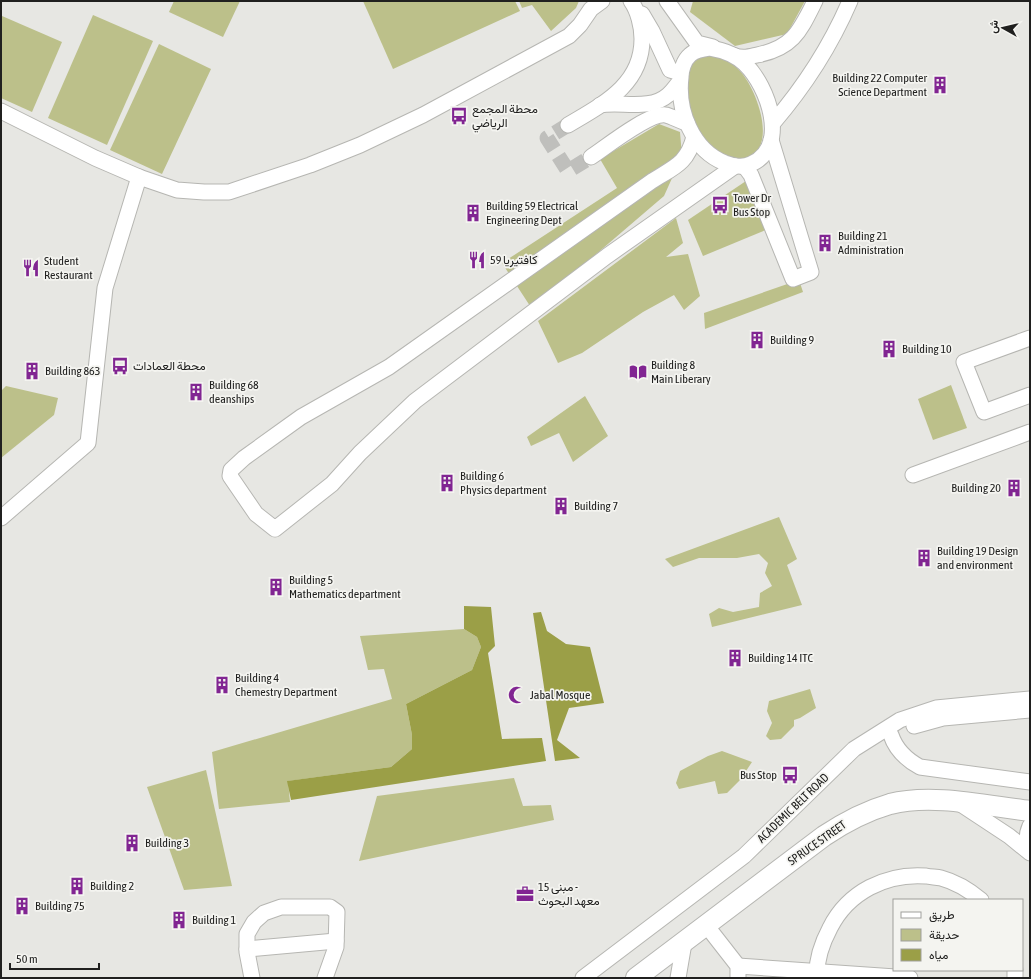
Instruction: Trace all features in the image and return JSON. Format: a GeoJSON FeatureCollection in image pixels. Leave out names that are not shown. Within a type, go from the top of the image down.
{"type":"FeatureCollection","features":[{"type":"Feature","properties":{"kind":"main road","name":"SPRUCE STREET"},"geometry":{"type":"LineString","coordinates":[[636,978],[824,836],[848,821],[870,811],[914,800],[933,800],[1030,811]]}},
{"type":"Feature","properties":{"kind":"street"},"geometry":{"type":"LineString","coordinates":[[549,46],[563,35],[589,1]]}},
{"type":"Feature","properties":{"kind":"street"},"geometry":{"type":"LineString","coordinates":[[1,111],[95,158],[138,177],[177,190],[229,192],[310,165],[360,146],[423,115],[570,36],[580,26],[592,9],[602,1]]}},
{"type":"Feature","properties":{"kind":"street"},"geometry":{"type":"LineString","coordinates":[[631,1],[642,14],[652,31],[670,70],[680,77]]}},
{"type":"Feature","properties":{"kind":"street"},"geometry":{"type":"LineString","coordinates":[[568,125],[600,105],[624,87],[630,79],[640,58],[642,44],[642,32],[639,20],[631,1]]}},
{"type":"Feature","properties":{"kind":"street"},"geometry":{"type":"LineString","coordinates":[[667,1],[677,8],[697,43],[740,58],[769,53],[787,44],[800,30],[815,1]]}},
{"type":"Feature","properties":{"kind":"street"},"geometry":{"type":"LineString","coordinates":[[773,123],[787,106],[827,47],[850,1]]}},
{"type":"Feature","properties":{"kind":"street"},"geometry":{"type":"LineString","coordinates":[[694,137],[687,157],[680,164],[652,181],[389,367],[301,417],[244,458],[231,470],[230,476],[256,514],[275,529],[332,484],[360,453],[414,401],[607,256],[740,166],[763,157],[771,140],[773,123],[768,102],[762,87],[745,63],[725,52],[710,48],[702,49],[689,55],[684,63],[680,77],[680,99],[686,123],[694,137],[712,156],[721,161],[740,166],[751,175],[793,279],[811,272],[771,140]]}},
{"type":"Feature","properties":{"kind":"street"},"geometry":{"type":"LineString","coordinates":[[600,105],[609,103],[646,104],[655,102],[668,96],[680,77]]}},
{"type":"Feature","properties":{"kind":"street"},"geometry":{"type":"LineString","coordinates":[[591,157],[638,125],[655,116],[666,115],[686,123]]}},
{"type":"Feature","properties":{"kind":"street"},"geometry":{"type":"LineString","coordinates":[[1,518],[88,443],[106,288],[138,177]]}},
{"type":"Feature","properties":{"kind":"street"},"geometry":{"type":"LineString","coordinates":[[1030,338],[964,362],[984,412],[1030,395]]}},
{"type":"Feature","properties":{"kind":"street"},"geometry":{"type":"LineString","coordinates":[[913,475],[1030,432]]}},
{"type":"Feature","properties":{"kind":"street","name":"ACADEMIC BELT ROAD"},"geometry":{"type":"LineString","coordinates":[[583,978],[744,856],[854,749],[887,728],[900,720],[936,708],[1030,699]]}},
{"type":"Feature","properties":{"kind":"street","name":"ACADEMIC BELT ROAD"},"geometry":{"type":"LineString","coordinates":[[597,978],[760,855],[866,750],[891,735],[920,723],[942,718],[1030,710]]}},
{"type":"Feature","properties":{"kind":"street"},"geometry":{"type":"LineString","coordinates":[[891,735],[894,744],[906,758],[920,767],[1030,782]]}},
{"type":"Feature","properties":{"kind":"street"},"geometry":{"type":"LineString","coordinates":[[958,802],[1010,836],[1030,852]]}},
{"type":"Feature","properties":{"kind":"street"},"geometry":{"type":"LineString","coordinates":[[1030,826],[1027,841],[1030,852]]}},
{"type":"Feature","properties":{"kind":"street"},"geometry":{"type":"LineString","coordinates":[[817,975],[822,942],[836,916],[856,895],[882,881],[911,875],[941,878],[968,889],[980,899]]}},
{"type":"Feature","properties":{"kind":"street"},"geometry":{"type":"LineString","coordinates":[[252,978],[247,949],[247,934],[254,922],[264,913],[281,907],[330,907],[337,912],[336,946],[325,978]]}},
{"type":"Feature","properties":{"kind":"street"},"geometry":{"type":"LineString","coordinates":[[706,925],[738,972],[910,978]]}},
{"type":"Feature","properties":{"kind":"street"},"geometry":{"type":"LineString","coordinates":[[247,949],[336,941]]}},
{"type":"Feature","properties":{"kind":"street"},"geometry":{"type":"LineString","coordinates":[[678,978],[684,943]]}},
{"type":"Feature","properties":{"kind":"green space"},"geometry":{"type":"Polygon","coordinates":[[[174,1],[240,1],[223,37],[169,12],[174,1]]]}},
{"type":"Feature","properties":{"kind":"green space"},"geometry":{"type":"Polygon","coordinates":[[[363,1],[515,1],[520,11],[393,69],[363,1]]]}},
{"type":"Feature","properties":{"kind":"green space"},"geometry":{"type":"Polygon","coordinates":[[[519,1],[579,1],[576,8],[551,31],[532,5],[522,8],[519,1]]]}},
{"type":"Feature","properties":{"kind":"green space"},"geometry":{"type":"Polygon","coordinates":[[[693,1],[805,1],[787,34],[735,46],[690,12],[693,1]]]}},
{"type":"Feature","properties":{"kind":"green space"},"geometry":{"type":"Polygon","coordinates":[[[93,15],[153,41],[107,145],[48,118],[93,15]]]}},
{"type":"Feature","properties":{"kind":"green space"},"geometry":{"type":"Polygon","coordinates":[[[2,16],[62,42],[32,112],[1,98],[2,16]]]}},
{"type":"Feature","properties":{"kind":"green space"},"geometry":{"type":"Polygon","coordinates":[[[159,44],[211,69],[162,174],[110,150],[159,44]]]}},
{"type":"Feature","properties":{"kind":"green space"},"geometry":{"type":"Polygon","coordinates":[[[708,55],[726,60],[737,68],[746,79],[752,90],[761,116],[763,129],[762,141],[757,151],[748,158],[728,158],[710,147],[701,137],[687,107],[685,100],[685,88],[690,66],[695,59],[708,55]]]}},
{"type":"Feature","properties":{"kind":"green space"},"geometry":{"type":"Polygon","coordinates":[[[659,124],[680,132],[682,156],[664,196],[532,309],[502,263],[617,188],[600,159],[659,124]]]}},
{"type":"Feature","properties":{"kind":"green space"},"geometry":{"type":"Polygon","coordinates":[[[746,181],[768,229],[703,256],[688,220],[746,181]]]}},
{"type":"Feature","properties":{"kind":"green space"},"geometry":{"type":"Polygon","coordinates":[[[676,218],[683,243],[666,257],[688,254],[700,296],[684,310],[674,295],[643,312],[582,353],[558,363],[538,321],[676,218]]]}},
{"type":"Feature","properties":{"kind":"green space"},"geometry":{"type":"Polygon","coordinates":[[[799,280],[803,292],[705,329],[704,313],[799,280]]]}},
{"type":"Feature","properties":{"kind":"green space"},"geometry":{"type":"Polygon","coordinates":[[[951,385],[967,428],[933,440],[918,399],[951,385]]]}},
{"type":"Feature","properties":{"kind":"green space"},"geometry":{"type":"Polygon","coordinates":[[[6,386],[58,398],[54,415],[1,458],[1,391],[6,386]]]}},
{"type":"Feature","properties":{"kind":"green space"},"geometry":{"type":"Polygon","coordinates":[[[585,396],[608,436],[573,462],[559,433],[531,446],[527,437],[585,396]]]}},
{"type":"Feature","properties":{"kind":"green space"},"geometry":{"type":"Polygon","coordinates":[[[779,517],[797,559],[787,565],[802,605],[712,627],[709,614],[719,608],[733,612],[759,607],[760,593],[772,586],[765,573],[768,563],[759,554],[737,558],[699,558],[673,567],[665,559],[779,517]]]}},
{"type":"Feature","properties":{"kind":"green space"},"geometry":{"type":"Polygon","coordinates":[[[464,629],[477,637],[481,647],[472,670],[406,704],[412,735],[412,749],[391,767],[288,781],[290,802],[219,809],[212,752],[392,699],[384,669],[368,670],[360,636],[464,629]]]}},
{"type":"Feature","properties":{"kind":"green space"},"geometry":{"type":"Polygon","coordinates":[[[810,689],[816,708],[794,720],[794,726],[781,739],[770,740],[766,736],[772,723],[767,711],[769,701],[810,689]]]}},
{"type":"Feature","properties":{"kind":"green space"},"geometry":{"type":"Polygon","coordinates":[[[722,751],[752,762],[740,780],[727,793],[718,794],[715,781],[679,789],[676,783],[680,771],[708,756],[722,751]]]}},
{"type":"Feature","properties":{"kind":"green space"},"geometry":{"type":"Polygon","coordinates":[[[206,770],[232,886],[184,890],[147,787],[206,770]]]}},
{"type":"Feature","properties":{"kind":"green space"},"geometry":{"type":"Polygon","coordinates":[[[514,778],[523,806],[551,805],[554,820],[359,861],[377,796],[514,778]]]}},
{"type":"Feature","properties":{"kind":"water"},"geometry":{"type":"Polygon","coordinates":[[[464,606],[491,607],[495,646],[488,653],[502,739],[542,738],[546,761],[291,800],[287,781],[391,767],[412,749],[412,735],[406,704],[472,670],[481,647],[477,637],[464,629],[464,606]]]}},
{"type":"Feature","properties":{"kind":"water"},"geometry":{"type":"Polygon","coordinates":[[[541,612],[547,631],[566,644],[590,647],[604,703],[569,708],[557,740],[580,758],[555,761],[533,613],[541,612]]]}},
{"type":"Feature","properties":{"kind":"tunnel"},"geometry":{"type":"LineString","coordinates":[[568,125],[547,138],[568,171],[591,157]]}},
{"type":"Feature","properties":{"kind":"place","name":"Building 22 Computer Science Department"},"geometry":{"type":"Point","coordinates":[940,85]}},
{"type":"Feature","properties":{"kind":"place","name":"محطة المجمع الرياضي"},"geometry":{"type":"Point","coordinates":[459,116]}},
{"type":"Feature","properties":{"kind":"place","name":"Tower Dr Bus Stop"},"geometry":{"type":"Point","coordinates":[720,205]}},
{"type":"Feature","properties":{"kind":"place","name":"Building 59 Electrical Engineering Dept"},"geometry":{"type":"Point","coordinates":[473,213]}},
{"type":"Feature","properties":{"kind":"place","name":"Building 21 Administration"},"geometry":{"type":"Point","coordinates":[825,243]}},
{"type":"Feature","properties":{"kind":"place","name":"كافتيريا 59"},"geometry":{"type":"Point","coordinates":[477,260]}},
{"type":"Feature","properties":{"kind":"place","name":"Student Restaurant"},"geometry":{"type":"Point","coordinates":[31,268]}},
{"type":"Feature","properties":{"kind":"place","name":"Building 9"},"geometry":{"type":"Point","coordinates":[757,340]}},
{"type":"Feature","properties":{"kind":"place","name":"Building 10"},"geometry":{"type":"Point","coordinates":[889,349]}},
{"type":"Feature","properties":{"kind":"place","name":"محطة العمادات"},"geometry":{"type":"Point","coordinates":[120,366]}},
{"type":"Feature","properties":{"kind":"place","name":"Building 863"},"geometry":{"type":"Point","coordinates":[32,371]}},
{"type":"Feature","properties":{"kind":"place","name":"Building 8 Main Liberary"},"geometry":{"type":"Point","coordinates":[638,372]}},
{"type":"Feature","properties":{"kind":"place","name":"Building 68 deanships"},"geometry":{"type":"Point","coordinates":[196,392]}},
{"type":"Feature","properties":{"kind":"place","name":"Building 6 Physics department"},"geometry":{"type":"Point","coordinates":[447,483]}},
{"type":"Feature","properties":{"kind":"place","name":"Building 20"},"geometry":{"type":"Point","coordinates":[1014,488]}},
{"type":"Feature","properties":{"kind":"place","name":"Building 7"},"geometry":{"type":"Point","coordinates":[561,506]}},
{"type":"Feature","properties":{"kind":"place","name":"Building 19 Design and environment"},"geometry":{"type":"Point","coordinates":[924,558]}},
{"type":"Feature","properties":{"kind":"place","name":"Building 5 Mathematics department"},"geometry":{"type":"Point","coordinates":[276,587]}},
{"type":"Feature","properties":{"kind":"place","name":"Building 14 ITC"},"geometry":{"type":"Point","coordinates":[735,658]}},
{"type":"Feature","properties":{"kind":"place","name":"Building 4 Chemestry Department"},"geometry":{"type":"Point","coordinates":[222,685]}},
{"type":"Feature","properties":{"kind":"place","name":"Jabal Mosque"},"geometry":{"type":"Point","coordinates":[517,695]}},
{"type":"Feature","properties":{"kind":"place","name":"Bus Stop"},"geometry":{"type":"Point","coordinates":[790,775]}},
{"type":"Feature","properties":{"kind":"place","name":"Building 3"},"geometry":{"type":"Point","coordinates":[132,843]}},
{"type":"Feature","properties":{"kind":"place","name":"Building 2"},"geometry":{"type":"Point","coordinates":[77,886]}},
{"type":"Feature","properties":{"kind":"place","name":"مبنى 15 - معهد البحوث"},"geometry":{"type":"Point","coordinates":[525,894]}},
{"type":"Feature","properties":{"kind":"place","name":"Building 75"},"geometry":{"type":"Point","coordinates":[22,906]}},
{"type":"Feature","properties":{"kind":"place","name":"Building 1"},"geometry":{"type":"Point","coordinates":[179,920]}}]}
